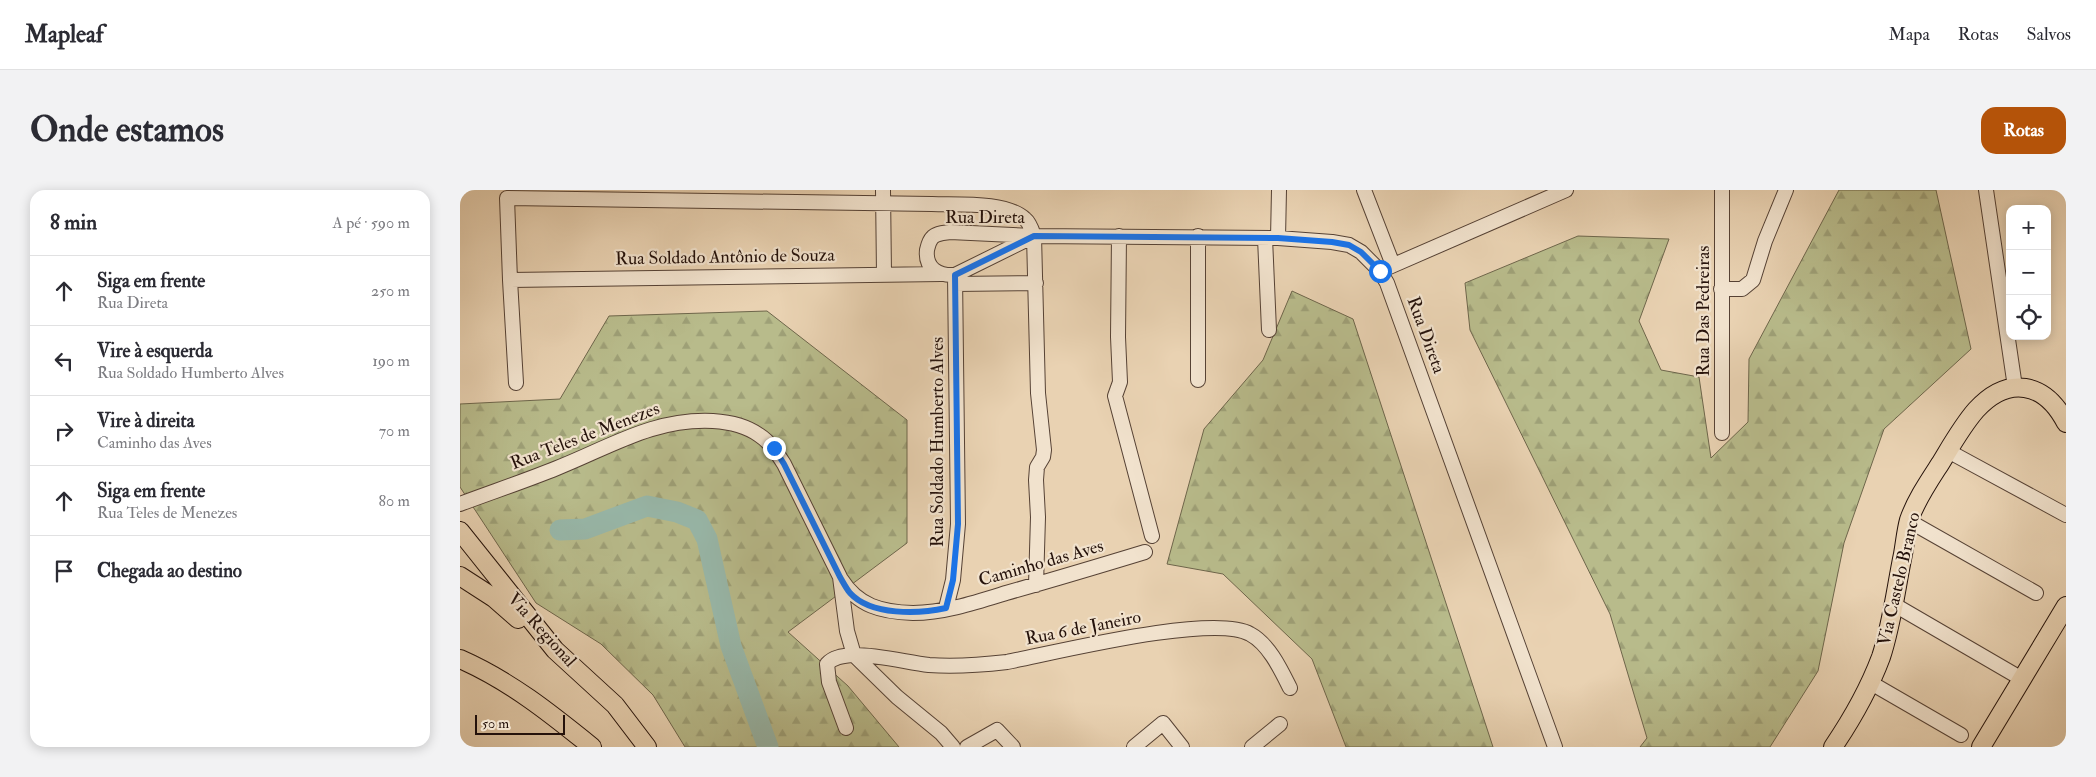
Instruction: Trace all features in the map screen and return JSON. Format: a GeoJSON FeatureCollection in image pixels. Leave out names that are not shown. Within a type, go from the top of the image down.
{"type":"FeatureCollection","features":[{"type":"Feature","properties":{"kind":"main road"},"geometry":{"type":"LineString","coordinates":[[2015,387],[2034,389],[2047,398],[2066,424]]}},
{"type":"Feature","properties":{"kind":"main road","name":"Via Castelo Branco"},"geometry":{"type":"LineString","coordinates":[[1833,747],[1871,683],[1889,631],[1909,521],[1920,496],[1976,411],[1990,397],[2015,387]]}},
{"type":"Feature","properties":{"kind":"main road","name":"Via Regional"},"geometry":{"type":"LineString","coordinates":[[460,531],[555,650],[614,705],[648,747]]}},
{"type":"Feature","properties":{"kind":"main road"},"geometry":{"type":"LineString","coordinates":[[460,576],[494,598],[555,650]]}},
{"type":"Feature","properties":{"kind":"main road"},"geometry":{"type":"LineString","coordinates":[[1981,747],[2066,606]]}},
{"type":"Feature","properties":{"kind":"main road"},"geometry":{"type":"LineString","coordinates":[[2043,645],[2055,634],[2066,629]]}},
{"type":"Feature","properties":{"kind":"main road"},"geometry":{"type":"LineString","coordinates":[[460,659],[513,686],[592,747]]}},
{"type":"Feature","properties":{"kind":"street"},"geometry":{"type":"LineString","coordinates":[[1269,330],[1271,238],[1279,190]]}},
{"type":"Feature","properties":{"kind":"street"},"geometry":{"type":"LineString","coordinates":[[1364,190],[1387,268],[1566,190]]}},
{"type":"Feature","properties":{"kind":"street","name":"Rua Das Pedreiras"},"geometry":{"type":"LineString","coordinates":[[1722,190],[1722,433]]}},
{"type":"Feature","properties":{"kind":"street"},"geometry":{"type":"LineString","coordinates":[[1721,289],[1742,289],[1753,280],[1765,241],[1786,190]]}},
{"type":"Feature","properties":{"kind":"street"},"geometry":{"type":"LineString","coordinates":[[1986,190],[2015,387]]}},
{"type":"Feature","properties":{"kind":"street"},"geometry":{"type":"LineString","coordinates":[[883,197],[884,274]]}},
{"type":"Feature","properties":{"kind":"street"},"geometry":{"type":"LineString","coordinates":[[516,382],[507,198],[883,197],[932,204],[984,206],[1000,208],[1019,214],[1025,219],[1034,236],[1038,393],[1044,450],[1037,467],[1036,480],[1038,517],[1036,585]]}},
{"type":"Feature","properties":{"kind":"street","name":"Rua Direta"},"geometry":{"type":"LineString","coordinates":[[941,274],[929,265],[927,252],[932,237],[940,233],[950,232],[1034,236],[1271,238],[1349,245],[1387,268],[1392,298],[1555,747]]}},
{"type":"Feature","properties":{"kind":"street","name":"Rua Direta"},"geometry":{"type":"LineString","coordinates":[[955,279],[1034,236]]}},
{"type":"Feature","properties":{"kind":"street"},"geometry":{"type":"LineString","coordinates":[[1119,236],[1118,337],[1120,382],[1115,396],[1152,536]]}},
{"type":"Feature","properties":{"kind":"street"},"geometry":{"type":"LineString","coordinates":[[1198,236],[1198,380]]}},
{"type":"Feature","properties":{"kind":"street"},"geometry":{"type":"LineString","coordinates":[[941,274],[955,279],[1036,284]]}},
{"type":"Feature","properties":{"kind":"street","name":"Rua Soldado Antônio de Souza"},"geometry":{"type":"LineString","coordinates":[[510,280],[941,274]]}},
{"type":"Feature","properties":{"kind":"street","name":"Rua Soldado Humberto Alves"},"geometry":{"type":"LineString","coordinates":[[946,608],[953,580],[958,524],[955,279]]}},
{"type":"Feature","properties":{"kind":"street","name":"Rua Teles de Menezes"},"geometry":{"type":"LineString","coordinates":[[460,504],[556,469],[650,428],[673,422],[700,420],[725,421],[744,426],[760,435],[774,448],[784,464],[840,577],[847,631],[854,655],[897,698],[941,733],[953,747]]}},
{"type":"Feature","properties":{"kind":"street"},"geometry":{"type":"LineString","coordinates":[[1948,451],[2066,515]]}},
{"type":"Feature","properties":{"kind":"street"},"geometry":{"type":"LineString","coordinates":[[1909,521],[2036,593]]}},
{"type":"Feature","properties":{"kind":"street","name":"Caminho das Aves"},"geometry":{"type":"LineString","coordinates":[[840,577],[850,593],[870,605],[913,613],[979,601],[1145,552]]}},
{"type":"Feature","properties":{"kind":"street"},"geometry":{"type":"LineString","coordinates":[[1893,604],[2022,679]]}},
{"type":"Feature","properties":{"kind":"street","name":"Rua 6 de Janeiro"},"geometry":{"type":"LineString","coordinates":[[846,728],[831,690],[827,664],[830,660],[838,657],[854,655],[930,665],[979,665],[1007,662],[1176,630],[1215,627],[1250,634],[1274,656],[1290,688]]}},
{"type":"Feature","properties":{"kind":"street"},"geometry":{"type":"LineString","coordinates":[[1871,683],[1961,735]]}},
{"type":"Feature","properties":{"kind":"street"},"geometry":{"type":"LineString","coordinates":[[1134,747],[1163,723],[1182,747]]}},
{"type":"Feature","properties":{"kind":"street"},"geometry":{"type":"LineString","coordinates":[[1252,747],[1280,724]]}},
{"type":"Feature","properties":{"kind":"street"},"geometry":{"type":"LineString","coordinates":[[967,747],[995,730],[999,730],[1013,747]]}},
{"type":"Feature","properties":{"kind":"green space"},"geometry":{"type":"Polygon","coordinates":[[[1839,190],[1936,190],[1971,349],[1884,429],[1844,543],[1818,671],[1770,747],[1640,747],[1647,738],[1610,614],[1470,330],[1465,283],[1578,236],[1669,239],[1639,321],[1661,370],[1699,377],[1711,458],[1748,422],[1749,359],[1839,190]]]}},
{"type":"Feature","properties":{"kind":"green space"},"geometry":{"type":"Polygon","coordinates":[[[1292,291],[1353,319],[1493,747],[1346,747],[1312,659],[1223,574],[1167,564],[1204,429],[1263,360],[1292,291]]]}},
{"type":"Feature","properties":{"kind":"green space"},"geometry":{"type":"Polygon","coordinates":[[[767,311],[907,420],[907,543],[788,632],[848,686],[899,747],[685,747],[653,695],[601,644],[536,603],[460,487],[460,404],[560,399],[609,316],[767,311]]]}},
{"type":"Feature","properties":{"kind":"waterway"},"geometry":{"type":"LineString","coordinates":[[560,530],[585,529],[647,506],[677,512],[697,520],[707,539],[731,646],[768,747]]}},
{"type":"Feature","properties":{"kind":"route"},"geometry":{"type":"LineString","coordinates":[[774,448],[850,593],[870,605],[899,612],[929,612],[946,608],[953,580],[958,524],[955,275],[1034,236],[1198,236],[1278,238],[1332,242],[1349,245],[1361,252],[1380,271]]}}]}
